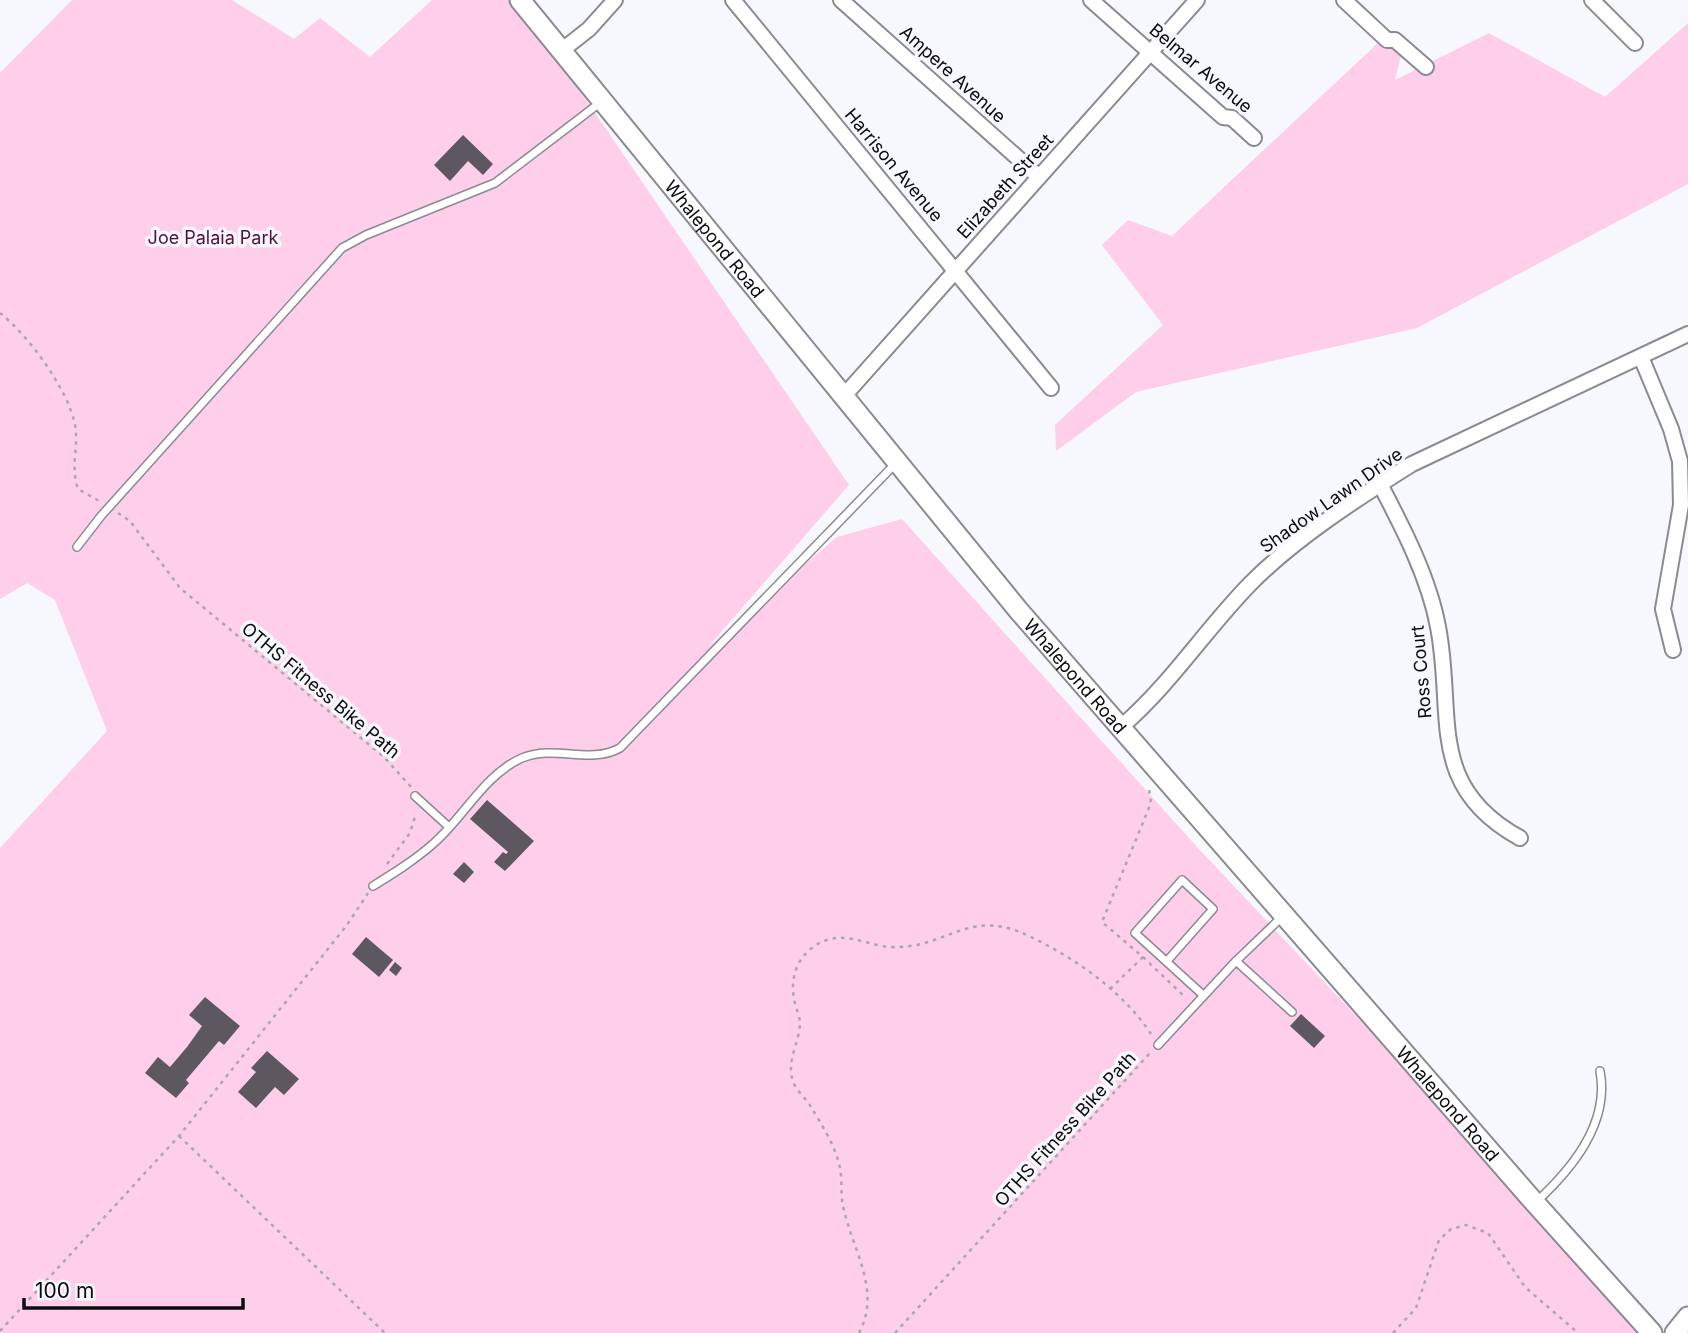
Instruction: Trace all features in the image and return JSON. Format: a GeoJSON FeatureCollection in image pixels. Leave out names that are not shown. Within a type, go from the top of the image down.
{"type":"FeatureCollection","features":[{"type":"Feature","properties":{"kind":"street","name":"Whalepond Road"},"geometry":{"type":"LineString","coordinates":[[520,0],[1018,611],[1535,1203],[1652,1333]]}},
{"type":"Feature","properties":{"kind":"street"},"geometry":{"type":"LineString","coordinates":[[561,51],[615,0]]}},
{"type":"Feature","properties":{"kind":"street","name":"Harrison Avenue"},"geometry":{"type":"LineString","coordinates":[[733,0],[781,62],[957,269],[1051,387]]}},
{"type":"Feature","properties":{"kind":"street","name":"Ampere Avenue"},"geometry":{"type":"LineString","coordinates":[[841,0],[1039,177]]}},
{"type":"Feature","properties":{"kind":"street","name":"Belmar Avenue"},"geometry":{"type":"LineString","coordinates":[[1091,0],[1223,117],[1232,118],[1254,138]]}},
{"type":"Feature","properties":{"kind":"street","name":"Elizabeth Street"},"geometry":{"type":"LineString","coordinates":[[843,397],[1197,0]]}},
{"type":"Feature","properties":{"kind":"street"},"geometry":{"type":"LineString","coordinates":[[1344,0],[1387,40],[1395,40],[1426,66]]}},
{"type":"Feature","properties":{"kind":"street"},"geometry":{"type":"LineString","coordinates":[[1592,0],[1635,43]]}},
{"type":"Feature","properties":{"kind":"street","name":"Shadow Lawn Drive"},"geometry":{"type":"LineString","coordinates":[[1121,727],[1148,703],[1252,582],[1380,484],[1471,436],[1688,334]]}},
{"type":"Feature","properties":{"kind":"street"},"geometry":{"type":"LineString","coordinates":[[1641,357],[1671,429],[1679,461],[1681,505],[1663,609],[1673,650]]}},
{"type":"Feature","properties":{"kind":"street","name":"Ross Court"},"geometry":{"type":"LineString","coordinates":[[1380,484],[1399,519],[1434,608],[1441,650],[1446,730],[1456,769],[1481,813],[1520,838]]}},
{"type":"Feature","properties":{"kind":"street"},"geometry":{"type":"LineString","coordinates":[[1675,1333],[1688,1317]]}},
{"type":"Feature","properties":{"kind":"lane"},"geometry":{"type":"LineString","coordinates":[[77,547],[109,507],[342,248],[366,235],[495,183],[602,101]]}},
{"type":"Feature","properties":{"kind":"lane"},"geometry":{"type":"LineString","coordinates":[[373,886],[416,857],[449,827],[493,779],[520,758],[552,751],[600,756],[620,748],[896,462]]}},
{"type":"Feature","properties":{"kind":"lane"},"geometry":{"type":"LineString","coordinates":[[415,796],[449,827]]}},
{"type":"Feature","properties":{"kind":"lane"},"geometry":{"type":"LineString","coordinates":[[1167,961],[1213,909],[1182,880],[1135,933],[1203,995]]}},
{"type":"Feature","properties":{"kind":"lane"},"geometry":{"type":"LineString","coordinates":[[1158,1045],[1203,995],[1284,915]]}},
{"type":"Feature","properties":{"kind":"lane"},"geometry":{"type":"LineString","coordinates":[[1236,961],[1292,1012]]}},
{"type":"Feature","properties":{"kind":"lane"},"geometry":{"type":"LineString","coordinates":[[1535,1203],[1565,1176],[1584,1149],[1596,1117],[1600,1071]]}},
{"type":"Feature","properties":{"kind":"path","name":"OTHS Fitness Bike Path"},"geometry":{"type":"LineString","coordinates":[[0,313],[29,341],[62,393],[75,425],[72,471],[78,489],[130,521],[180,588],[384,757],[406,778],[415,796]]}},
{"type":"Feature","properties":{"kind":"path"},"geometry":{"type":"LineString","coordinates":[[1149,789],[1151,803],[1102,922],[1194,1005]]}},
{"type":"Feature","properties":{"kind":"path"},"geometry":{"type":"LineString","coordinates":[[0,1331],[179,1136],[347,925],[410,833],[416,815],[415,796]]}},
{"type":"Feature","properties":{"kind":"path","name":"OTHS Fitness Bike Path"},"geometry":{"type":"LineString","coordinates":[[859,1333],[866,1319],[870,1295],[843,1206],[839,1164],[811,1106],[794,1084],[791,1074],[800,1021],[793,981],[804,954],[819,943],[835,938],[890,947],[937,941],[969,926],[994,924],[1018,930],[1049,946],[1110,989],[1147,1028],[1158,1045],[895,1333]]}},
{"type":"Feature","properties":{"kind":"path"},"geometry":{"type":"LineString","coordinates":[[1110,989],[1143,957]]}},
{"type":"Feature","properties":{"kind":"path"},"geometry":{"type":"LineString","coordinates":[[179,1136],[385,1333]]}},
{"type":"Feature","properties":{"kind":"path"},"geometry":{"type":"LineString","coordinates":[[1393,1333],[1416,1308],[1439,1240],[1451,1229],[1466,1225],[1488,1233],[1525,1287],[1578,1333]]}},
{"type":"Feature","properties":{"kind":"green space","name":"Joe Palaia Park"},"geometry":{"type":"Polygon","coordinates":[[[72,0],[232,0],[294,39],[320,18],[370,57],[432,0],[518,0],[849,485],[709,646],[837,537],[902,519],[1197,847],[1655,1333],[0,1333],[0,848],[107,731],[55,600],[27,583],[0,599],[0,73],[72,0]]]}},
{"type":"Feature","properties":{"kind":"green space"},"geometry":{"type":"Polygon","coordinates":[[[1688,23],[1688,184],[1417,328],[1136,392],[1056,451],[1055,425],[1163,325],[1102,245],[1128,220],[1172,236],[1379,42],[1404,43],[1395,80],[1489,33],[1605,97],[1688,23]]]}},
{"type":"Feature","properties":{"kind":"building"},"geometry":{"type":"Polygon","coordinates":[[[463,135],[493,164],[483,175],[468,161],[450,181],[434,165],[463,135]]]}},
{"type":"Feature","properties":{"kind":"building"},"geometry":{"type":"Polygon","coordinates":[[[487,800],[534,841],[505,871],[494,862],[503,852],[508,852],[470,819],[487,800]]]}},
{"type":"Feature","properties":{"kind":"building"},"geometry":{"type":"Polygon","coordinates":[[[464,862],[474,872],[464,883],[453,874],[464,862]]]}},
{"type":"Feature","properties":{"kind":"building"},"geometry":{"type":"Polygon","coordinates":[[[366,937],[393,960],[379,977],[352,954],[366,937]]]}},
{"type":"Feature","properties":{"kind":"building"},"geometry":{"type":"Polygon","coordinates":[[[395,962],[402,968],[396,976],[389,970],[395,962]]]}},
{"type":"Feature","properties":{"kind":"building"},"geometry":{"type":"Polygon","coordinates":[[[205,997],[240,1026],[224,1045],[219,1041],[186,1080],[189,1083],[176,1098],[145,1073],[158,1057],[170,1067],[187,1047],[202,1026],[189,1015],[205,997]]]}},
{"type":"Feature","properties":{"kind":"building"},"geometry":{"type":"Polygon","coordinates":[[[1301,1014],[1325,1036],[1314,1048],[1290,1026],[1301,1014]]]}},
{"type":"Feature","properties":{"kind":"building"},"geometry":{"type":"Polygon","coordinates":[[[267,1051],[299,1079],[284,1095],[275,1087],[256,1108],[238,1092],[256,1072],[251,1068],[267,1051]]]}}]}
